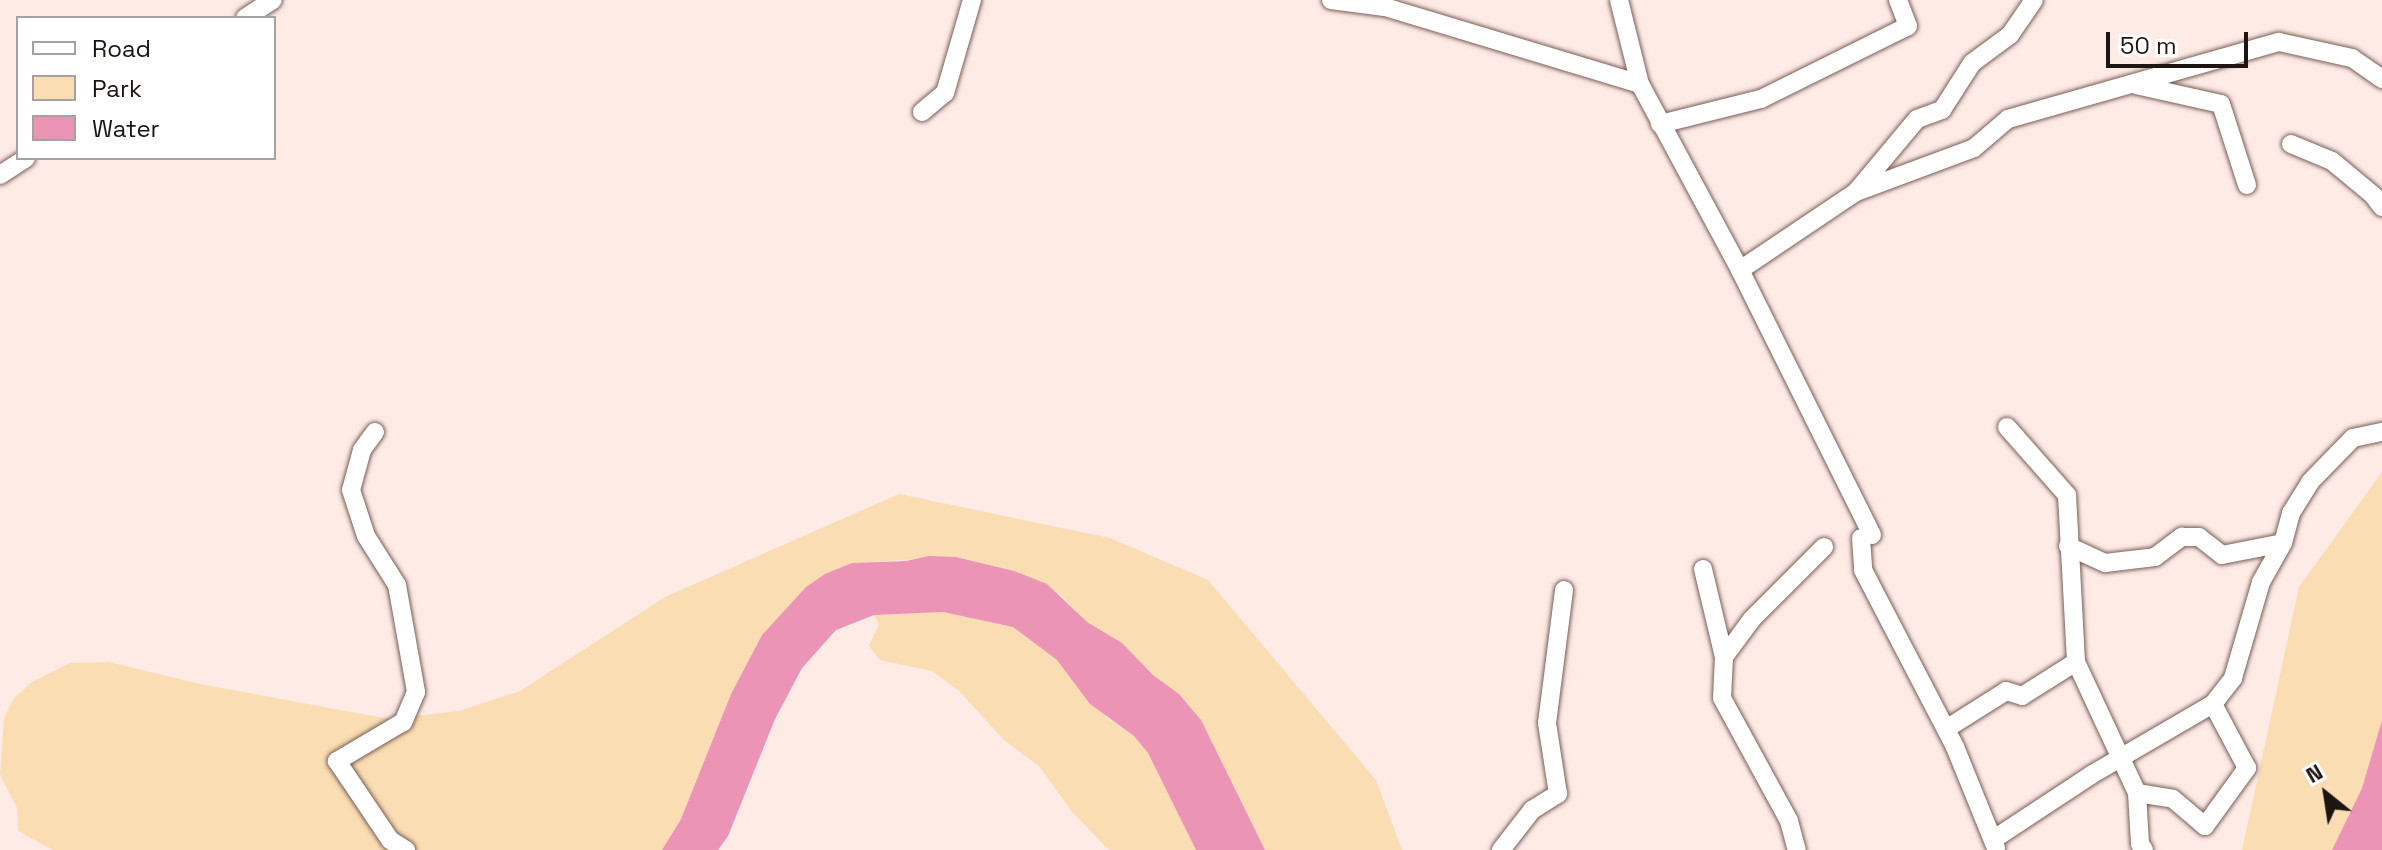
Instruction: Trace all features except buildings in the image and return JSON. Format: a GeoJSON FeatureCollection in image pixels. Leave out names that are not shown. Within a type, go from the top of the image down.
{"type":"FeatureCollection","features":[{"type":"Feature","properties":{"kind":"street"},"geometry":{"type":"LineString","coordinates":[[248,16],[273,0]]}},
{"type":"Feature","properties":{"kind":"street"},"geometry":{"type":"LineString","coordinates":[[922,112],[945,93],[972,0]]}},
{"type":"Feature","properties":{"kind":"street"},"geometry":{"type":"LineString","coordinates":[[1331,0],[1385,7],[1640,84]]}},
{"type":"Feature","properties":{"kind":"street"},"geometry":{"type":"LineString","coordinates":[[1619,0],[1640,84],[1740,270],[1867,536],[1863,570],[1946,729],[1995,844],[2119,758],[2213,704],[2233,678],[2261,582],[2283,543],[2291,513],[2310,482],[2353,438],[2382,432]]}},
{"type":"Feature","properties":{"kind":"street"},"geometry":{"type":"LineString","coordinates":[[1660,124],[1761,99],[1908,26],[1898,0]]}},
{"type":"Feature","properties":{"kind":"street"},"geometry":{"type":"LineString","coordinates":[[1856,192],[1917,119],[1942,110],[1972,63],[2010,35],[2034,0]]}},
{"type":"Feature","properties":{"kind":"street"},"geometry":{"type":"LineString","coordinates":[[1740,270],[1856,192],[1974,148],[2008,119],[2279,42],[2352,58],[2382,79]]}},
{"type":"Feature","properties":{"kind":"street"},"geometry":{"type":"LineString","coordinates":[[2131,84],[2221,104],[2247,185]]}},
{"type":"Feature","properties":{"kind":"street"},"geometry":{"type":"LineString","coordinates":[[2291,144],[2332,161],[2373,195],[2382,207]]}},
{"type":"Feature","properties":{"kind":"street"},"geometry":{"type":"LineString","coordinates":[[0,175],[23,160]]}},
{"type":"Feature","properties":{"kind":"street"},"geometry":{"type":"LineString","coordinates":[[2007,427],[2067,495],[2076,662],[2137,793],[2140,844],[2144,850]]}},
{"type":"Feature","properties":{"kind":"street"},"geometry":{"type":"LineString","coordinates":[[375,432],[362,450],[351,490],[366,536],[397,585],[416,692],[403,722],[337,761],[390,840],[406,850]]}},
{"type":"Feature","properties":{"kind":"street"},"geometry":{"type":"LineString","coordinates":[[2068,546],[2105,563],[2155,557],[2182,537],[2199,537],[2222,555],[2283,543]]}},
{"type":"Feature","properties":{"kind":"street"},"geometry":{"type":"LineString","coordinates":[[1724,657],[1752,619],[1824,547]]}},
{"type":"Feature","properties":{"kind":"street"},"geometry":{"type":"LineString","coordinates":[[1703,569],[1724,657],[1722,698],[1782,807],[1797,850]]}},
{"type":"Feature","properties":{"kind":"street"},"geometry":{"type":"LineString","coordinates":[[1501,850],[1532,810],[1558,794],[1547,723],[1564,590]]}},
{"type":"Feature","properties":{"kind":"street"},"geometry":{"type":"LineString","coordinates":[[1946,729],[2006,691],[2022,696],[2076,662]]}},
{"type":"Feature","properties":{"kind":"street"},"geometry":{"type":"LineString","coordinates":[[2137,793],[2173,799],[2205,826],[2247,768],[2213,704]]}},
{"type":"Feature","properties":{"kind":"green space"},"geometry":{"type":"Polygon","coordinates":[[[2382,472],[2382,720],[2362,788],[2332,850],[2242,850],[2299,587],[2382,472]]]}},
{"type":"Feature","properties":{"kind":"green space"},"geometry":{"type":"Polygon","coordinates":[[[899,494],[1110,538],[1208,580],[1376,780],[1402,850],[1265,850],[1201,720],[1179,694],[1153,675],[1122,643],[1086,622],[1060,594],[1014,571],[956,557],[852,563],[806,587],[762,635],[731,694],[681,819],[662,850],[53,850],[18,831],[17,808],[0,775],[4,718],[14,698],[32,682],[70,663],[109,662],[200,684],[389,719],[459,711],[520,691],[665,597],[899,494]]]}},
{"type":"Feature","properties":{"kind":"green space"},"geometry":{"type":"Polygon","coordinates":[[[943,612],[1013,627],[1057,660],[1106,717],[1134,736],[1148,753],[1196,850],[1109,850],[1072,812],[1040,767],[1004,740],[959,691],[932,671],[880,660],[869,646],[879,624],[874,615],[943,612]]]}},
{"type":"Feature","properties":{"kind":"water"},"geometry":{"type":"Polygon","coordinates":[[[929,556],[956,557],[1014,571],[1047,584],[1087,622],[1122,643],[1153,675],[1179,694],[1201,720],[1265,850],[1196,850],[1148,753],[1134,736],[1090,704],[1057,660],[1013,627],[943,612],[874,615],[836,630],[802,668],[775,719],[728,836],[718,850],[662,850],[681,819],[731,694],[762,635],[806,587],[825,574],[852,563],[906,561],[929,556]]]}},
{"type":"Feature","properties":{"kind":"water"},"geometry":{"type":"Polygon","coordinates":[[[2382,720],[2382,850],[2332,850],[2362,788],[2382,720]]]}}]}
